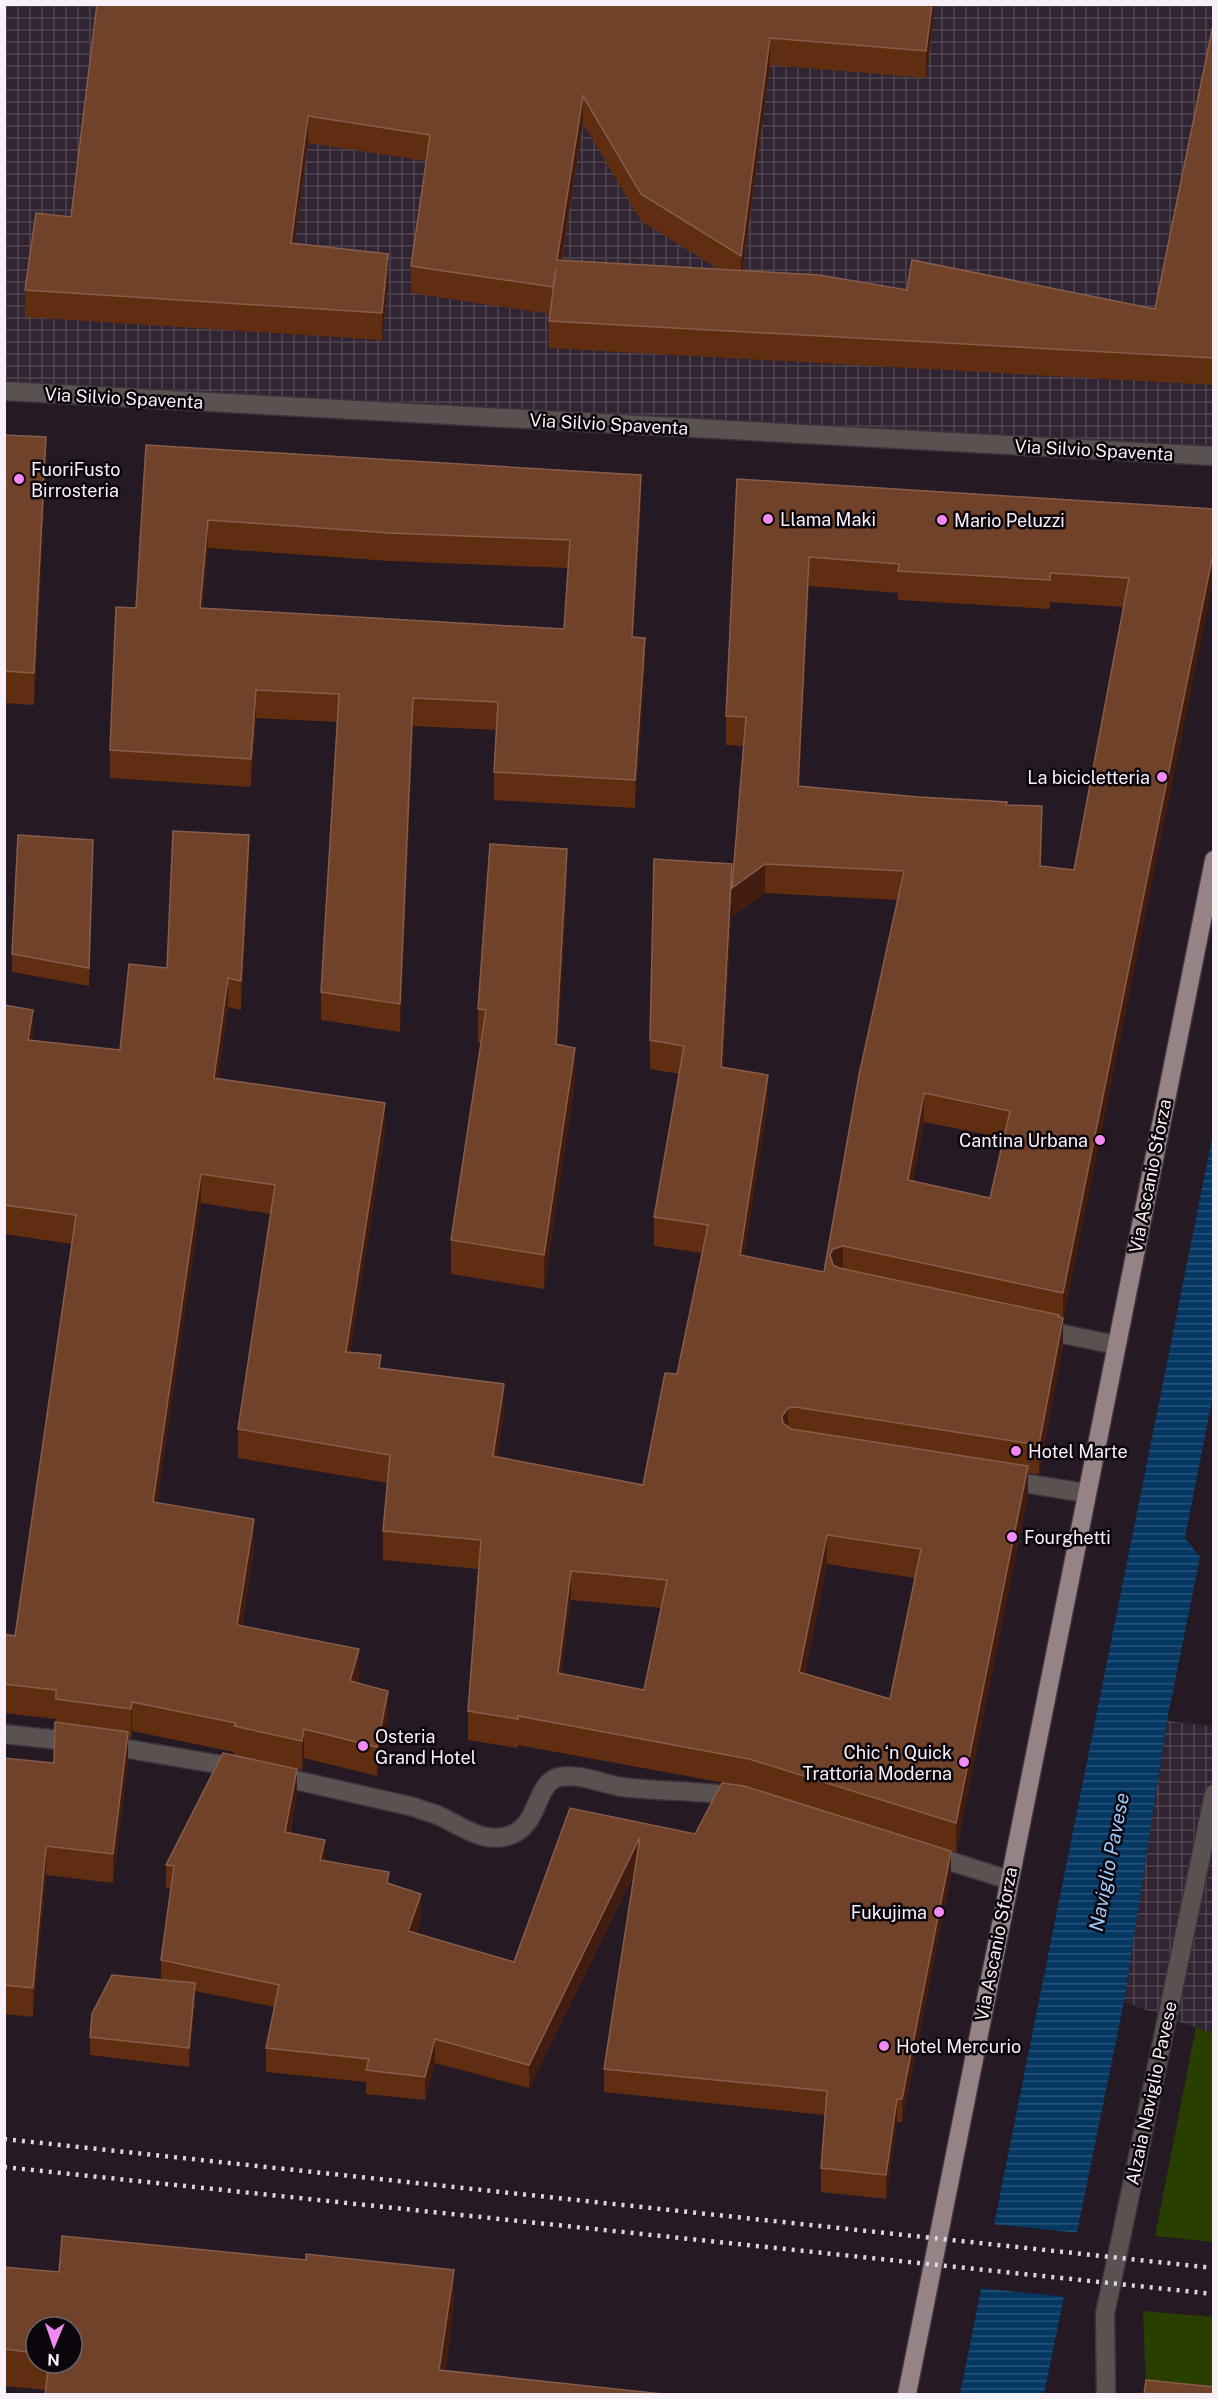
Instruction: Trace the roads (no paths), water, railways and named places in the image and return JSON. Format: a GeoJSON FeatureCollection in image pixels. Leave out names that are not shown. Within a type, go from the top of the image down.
{"type":"FeatureCollection","features":[{"type":"Feature","properties":{"kind":"main road","name":"Via Ascanio Sforza"},"geometry":{"type":"LineString","coordinates":[[907,2394],[1214,860]]}},
{"type":"Feature","properties":{"kind":"street","name":"Via Silvio Spaventa"},"geometry":{"type":"LineString","coordinates":[[4,392],[1214,456]]}},
{"type":"Feature","properties":{"kind":"street"},"geometry":{"type":"LineString","coordinates":[[1021,1325],[1116,1345]]}},
{"type":"Feature","properties":{"kind":"street"},"geometry":{"type":"LineString","coordinates":[[986,1477],[1086,1493]]}},
{"type":"Feature","properties":{"kind":"street"},"geometry":{"type":"LineString","coordinates":[[4,1734],[102,1745],[241,1768],[414,1807],[484,1838],[506,1837],[522,1830],[532,1817],[542,1792],[550,1782],[560,1777],[623,1787],[720,1794],[759,1802]]}},
{"type":"Feature","properties":{"kind":"street","name":"Alzaia Naviglio Pavese"},"geometry":{"type":"LineString","coordinates":[[1106,2394],[1105,2314],[1214,1794]]}},
{"type":"Feature","properties":{"kind":"street"},"geometry":{"type":"LineString","coordinates":[[908,1848],[1009,1880]]}},
{"type":"Feature","properties":{"kind":"water","name":"Naviglio Pavese"},"geometry":{"type":"Polygon","coordinates":[[[1213,1134],[1213,1395],[1185,1538],[1200,1557],[1167,1721],[1124,2002],[1044,2394],[960,2394],[1213,1134]]]}},
{"type":"Feature","properties":{"kind":"railway"},"geometry":{"type":"LineString","coordinates":[[4,2139],[1214,2268]]}},
{"type":"Feature","properties":{"kind":"railway"},"geometry":{"type":"LineString","coordinates":[[4,2167],[1214,2294]]}},
{"type":"Feature","properties":{"kind":"place","name":"FuoriFusto Birrosteria"},"geometry":{"type":"Point","coordinates":[19,479]}},
{"type":"Feature","properties":{"kind":"place","name":"Llama Maki"},"geometry":{"type":"Point","coordinates":[768,519]}},
{"type":"Feature","properties":{"kind":"place","name":"Mario Peluzzi"},"geometry":{"type":"Point","coordinates":[942,520]}},
{"type":"Feature","properties":{"kind":"place","name":"La bicicletteria"},"geometry":{"type":"Point","coordinates":[1162,777]}},
{"type":"Feature","properties":{"kind":"place","name":"Cantina Urbana"},"geometry":{"type":"Point","coordinates":[1100,1140]}},
{"type":"Feature","properties":{"kind":"place","name":"Hotel Marte"},"geometry":{"type":"Point","coordinates":[1016,1451]}},
{"type":"Feature","properties":{"kind":"place","name":"Fourghetti"},"geometry":{"type":"Point","coordinates":[1012,1537]}},
{"type":"Feature","properties":{"kind":"place","name":"Osteria Grand Hotel"},"geometry":{"type":"Point","coordinates":[363,1746]}},
{"type":"Feature","properties":{"kind":"place","name":"Chic ‘n Quick Trattoria Moderna"},"geometry":{"type":"Point","coordinates":[964,1762]}},
{"type":"Feature","properties":{"kind":"place","name":"Fukujima"},"geometry":{"type":"Point","coordinates":[939,1912]}},
{"type":"Feature","properties":{"kind":"place","name":"Hotel Mercurio"},"geometry":{"type":"Point","coordinates":[884,2046]}}]}
